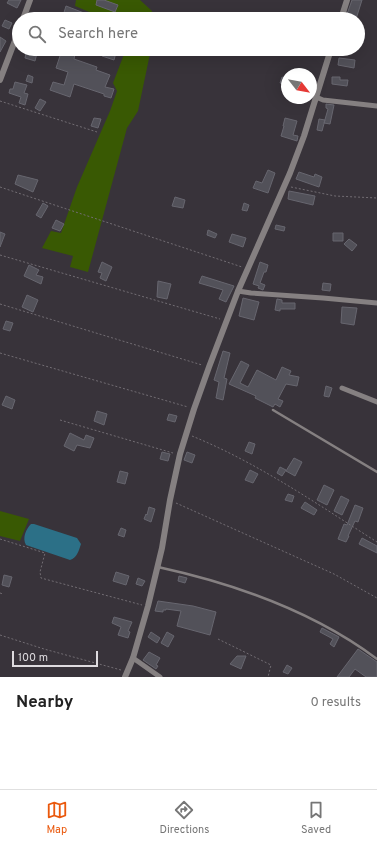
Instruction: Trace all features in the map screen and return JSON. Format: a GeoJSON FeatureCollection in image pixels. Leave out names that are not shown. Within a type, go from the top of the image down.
{"type":"FeatureCollection","features":[{"type":"Feature","properties":{"kind":"street"},"geometry":{"type":"LineString","coordinates":[[26,12],[30,0]]}},
{"type":"Feature","properties":{"kind":"street"},"geometry":{"type":"LineString","coordinates":[[343,12],[347,0]]}},
{"type":"Feature","properties":{"kind":"street"},"geometry":{"type":"LineString","coordinates":[[0,80],[12,48]]}},
{"type":"Feature","properties":{"kind":"street"},"geometry":{"type":"LineString","coordinates":[[317,94],[329,56]]}},
{"type":"Feature","properties":{"kind":"street"},"geometry":{"type":"LineString","coordinates":[[317,97],[323,100],[377,106]]}},
{"type":"Feature","properties":{"kind":"street"},"geometry":{"type":"LineString","coordinates":[[126,674],[148,606],[158,566],[180,454],[194,409],[238,291],[304,136],[314,104]]}},
{"type":"Feature","properties":{"kind":"street"},"geometry":{"type":"LineString","coordinates":[[238,291],[250,294],[377,303]]}},
{"type":"Feature","properties":{"kind":"street"},"geometry":{"type":"LineString","coordinates":[[342,388],[377,402]]}},
{"type":"Feature","properties":{"kind":"street"},"geometry":{"type":"LineString","coordinates":[[132,658],[160,677]]}},
{"type":"Feature","properties":{"kind":"lane"},"geometry":{"type":"LineString","coordinates":[[273,410],[377,472]]}},
{"type":"Feature","properties":{"kind":"lane"},"geometry":{"type":"LineString","coordinates":[[158,566],[191,574],[272,600],[313,618],[344,636],[377,659]]}},
{"type":"Feature","properties":{"kind":"path"},"geometry":{"type":"LineString","coordinates":[[0,101],[96,132]]}},
{"type":"Feature","properties":{"kind":"path"},"geometry":{"type":"LineString","coordinates":[[284,186],[335,196],[377,198]]}},
{"type":"Feature","properties":{"kind":"path"},"geometry":{"type":"LineString","coordinates":[[0,187],[248,269]]}},
{"type":"Feature","properties":{"kind":"path"},"geometry":{"type":"LineString","coordinates":[[0,255],[227,321]]}},
{"type":"Feature","properties":{"kind":"path"},"geometry":{"type":"LineString","coordinates":[[0,304],[209,367]]}},
{"type":"Feature","properties":{"kind":"path"},"geometry":{"type":"LineString","coordinates":[[0,353],[194,409]]}},
{"type":"Feature","properties":{"kind":"path"},"geometry":{"type":"LineString","coordinates":[[60,420],[180,454]]}},
{"type":"Feature","properties":{"kind":"path"},"geometry":{"type":"LineString","coordinates":[[186,434],[214,445],[285,484],[377,542]]}},
{"type":"Feature","properties":{"kind":"path"},"geometry":{"type":"LineString","coordinates":[[170,500],[334,574],[377,598]]}},
{"type":"Feature","properties":{"kind":"path"},"geometry":{"type":"LineString","coordinates":[[0,539],[45,553],[40,572],[41,578],[148,606]]}},
{"type":"Feature","properties":{"kind":"path"},"geometry":{"type":"LineString","coordinates":[[0,635],[126,674]]}},
{"type":"Feature","properties":{"kind":"path"},"geometry":{"type":"LineString","coordinates":[[218,639],[271,665],[268,677]]}},
{"type":"Feature","properties":{"kind":"green space"},"geometry":{"type":"Polygon","coordinates":[[[76,0],[140,0],[152,12],[89,12],[75,6],[76,0]]]}},
{"type":"Feature","properties":{"kind":"green space"},"geometry":{"type":"Polygon","coordinates":[[[123,56],[150,56],[138,111],[127,128],[88,272],[70,267],[73,256],[42,248],[51,231],[61,233],[77,187],[110,111],[117,91],[113,83],[123,56]]]}},
{"type":"Feature","properties":{"kind":"green space"},"geometry":{"type":"Polygon","coordinates":[[[0,511],[29,519],[20,541],[0,536],[0,511]]]}},
{"type":"Feature","properties":{"kind":"water"},"geometry":{"type":"Polygon","coordinates":[[[31,524],[77,538],[81,544],[76,556],[70,560],[26,545],[24,539],[25,534],[31,524]]]}},
{"type":"Feature","properties":{"kind":"building"},"geometry":{"type":"Polygon","coordinates":[[[9,0],[21,0],[17,8],[7,3],[9,0]]]}},
{"type":"Feature","properties":{"kind":"building"},"geometry":{"type":"Polygon","coordinates":[[[97,0],[104,0],[118,5],[115,12],[96,5],[97,0]]]}},
{"type":"Feature","properties":{"kind":"building"},"geometry":{"type":"Polygon","coordinates":[[[352,0],[362,0],[358,12],[348,12],[352,0]]]}},
{"type":"Feature","properties":{"kind":"building"},"geometry":{"type":"Polygon","coordinates":[[[66,6],[82,12],[64,12],[66,6]]]}},
{"type":"Feature","properties":{"kind":"building"},"geometry":{"type":"Polygon","coordinates":[[[5,20],[12,23],[9,29],[2,26],[5,20]]]}},
{"type":"Feature","properties":{"kind":"building"},"geometry":{"type":"Polygon","coordinates":[[[0,37],[6,41],[0,52],[0,37]]]}},
{"type":"Feature","properties":{"kind":"building"},"geometry":{"type":"Polygon","coordinates":[[[25,56],[36,56],[35,61],[25,58],[25,56]]]}},
{"type":"Feature","properties":{"kind":"building"},"geometry":{"type":"Polygon","coordinates":[[[60,56],[75,56],[74,59],[97,67],[96,70],[110,75],[105,87],[114,89],[111,98],[104,96],[104,94],[74,84],[70,97],[50,90],[53,82],[64,85],[68,72],[56,68],[60,56]]]}},
{"type":"Feature","properties":{"kind":"building"},"geometry":{"type":"Polygon","coordinates":[[[102,56],[115,56],[114,60],[102,56]]]}},
{"type":"Feature","properties":{"kind":"building"},"geometry":{"type":"Polygon","coordinates":[[[339,58],[355,60],[354,68],[338,65],[339,58]]]}},
{"type":"Feature","properties":{"kind":"building"},"geometry":{"type":"Polygon","coordinates":[[[28,75],[33,77],[32,83],[26,81],[28,75]]]}},
{"type":"Feature","properties":{"kind":"building"},"geometry":{"type":"Polygon","coordinates":[[[332,77],[340,77],[340,80],[348,80],[347,86],[332,84],[332,77]]]}},
{"type":"Feature","properties":{"kind":"building"},"geometry":{"type":"Polygon","coordinates":[[[15,82],[27,85],[24,93],[28,94],[25,105],[19,103],[21,97],[9,93],[10,89],[13,89],[15,82]]]}},
{"type":"Feature","properties":{"kind":"building"},"geometry":{"type":"Polygon","coordinates":[[[40,99],[46,102],[40,111],[35,108],[40,99]]]}},
{"type":"Feature","properties":{"kind":"building"},"geometry":{"type":"Polygon","coordinates":[[[326,104],[334,105],[330,124],[324,123],[328,109],[326,108],[326,104]]]}},
{"type":"Feature","properties":{"kind":"building"},"geometry":{"type":"Polygon","coordinates":[[[94,118],[101,119],[98,128],[91,126],[94,118]]]}},
{"type":"Feature","properties":{"kind":"building"},"geometry":{"type":"Polygon","coordinates":[[[285,118],[297,121],[293,135],[298,136],[297,141],[281,136],[285,118]]]}},
{"type":"Feature","properties":{"kind":"building"},"geometry":{"type":"Polygon","coordinates":[[[319,119],[325,120],[322,131],[317,130],[319,119]]]}},
{"type":"Feature","properties":{"kind":"building"},"geometry":{"type":"Polygon","coordinates":[[[268,170],[275,173],[268,193],[253,188],[256,181],[262,183],[268,170]]]}},
{"type":"Feature","properties":{"kind":"building"},"geometry":{"type":"Polygon","coordinates":[[[299,172],[314,177],[315,174],[322,177],[319,187],[296,179],[299,172]]]}},
{"type":"Feature","properties":{"kind":"building"},"geometry":{"type":"Polygon","coordinates":[[[18,175],[38,180],[33,192],[15,184],[18,175]]]}},
{"type":"Feature","properties":{"kind":"building"},"geometry":{"type":"Polygon","coordinates":[[[289,191],[315,196],[313,205],[288,199],[289,191]]]}},
{"type":"Feature","properties":{"kind":"building"},"geometry":{"type":"Polygon","coordinates":[[[175,197],[185,200],[183,208],[172,206],[175,197]]]}},
{"type":"Feature","properties":{"kind":"building"},"geometry":{"type":"Polygon","coordinates":[[[43,203],[48,206],[41,218],[36,215],[43,203]]]}},
{"type":"Feature","properties":{"kind":"building"},"geometry":{"type":"Polygon","coordinates":[[[244,203],[249,205],[247,211],[242,210],[244,203]]]}},
{"type":"Feature","properties":{"kind":"building"},"geometry":{"type":"Polygon","coordinates":[[[56,220],[64,224],[60,231],[52,228],[56,220]]]}},
{"type":"Feature","properties":{"kind":"building"},"geometry":{"type":"Polygon","coordinates":[[[276,225],[285,227],[284,231],[275,229],[276,225]]]}},
{"type":"Feature","properties":{"kind":"building"},"geometry":{"type":"Polygon","coordinates":[[[208,230],[217,234],[215,238],[207,235],[208,230]]]}},
{"type":"Feature","properties":{"kind":"building"},"geometry":{"type":"Polygon","coordinates":[[[0,232],[5,234],[0,247],[0,232]]]}},
{"type":"Feature","properties":{"kind":"building"},"geometry":{"type":"Polygon","coordinates":[[[333,233],[343,233],[343,241],[333,241],[333,233]]]}},
{"type":"Feature","properties":{"kind":"building"},"geometry":{"type":"Polygon","coordinates":[[[232,234],[246,238],[243,247],[229,242],[232,234]]]}},
{"type":"Feature","properties":{"kind":"building"},"geometry":{"type":"Polygon","coordinates":[[[349,239],[357,245],[352,251],[344,244],[349,239]]]}},
{"type":"Feature","properties":{"kind":"building"},"geometry":{"type":"Polygon","coordinates":[[[102,262],[112,267],[106,281],[100,278],[102,273],[98,272],[102,262]]]}},
{"type":"Feature","properties":{"kind":"building"},"geometry":{"type":"Polygon","coordinates":[[[260,262],[268,265],[260,283],[265,285],[263,290],[258,288],[259,286],[253,284],[260,262]]]}},
{"type":"Feature","properties":{"kind":"building"},"geometry":{"type":"Polygon","coordinates":[[[29,265],[39,270],[36,275],[43,277],[41,284],[24,276],[29,265]]]}},
{"type":"Feature","properties":{"kind":"building"},"geometry":{"type":"Polygon","coordinates":[[[202,276],[234,286],[226,302],[219,299],[223,290],[199,283],[202,276]]]}},
{"type":"Feature","properties":{"kind":"building"},"geometry":{"type":"Polygon","coordinates":[[[158,281],[171,284],[167,299],[157,297],[158,281]]]}},
{"type":"Feature","properties":{"kind":"building"},"geometry":{"type":"Polygon","coordinates":[[[323,283],[331,284],[330,291],[322,290],[323,283]]]}},
{"type":"Feature","properties":{"kind":"building"},"geometry":{"type":"Polygon","coordinates":[[[27,295],[38,300],[33,312],[22,307],[27,295]]]}},
{"type":"Feature","properties":{"kind":"building"},"geometry":{"type":"Polygon","coordinates":[[[243,298],[259,302],[254,320],[239,316],[243,298]]]}},
{"type":"Feature","properties":{"kind":"building"},"geometry":{"type":"Polygon","coordinates":[[[277,299],[282,300],[282,303],[295,303],[295,309],[280,309],[280,311],[275,310],[277,299]]]}},
{"type":"Feature","properties":{"kind":"building"},"geometry":{"type":"Polygon","coordinates":[[[342,307],[357,308],[354,325],[341,323],[342,307]]]}},
{"type":"Feature","properties":{"kind":"building"},"geometry":{"type":"Polygon","coordinates":[[[6,321],[13,323],[10,331],[3,329],[6,321]]]}},
{"type":"Feature","properties":{"kind":"building"},"geometry":{"type":"Polygon","coordinates":[[[223,351],[230,353],[224,378],[227,379],[223,400],[216,398],[219,382],[214,380],[223,351]]]}},
{"type":"Feature","properties":{"kind":"building"},"geometry":{"type":"Polygon","coordinates":[[[241,361],[249,365],[240,383],[248,387],[257,370],[276,380],[282,367],[291,371],[289,375],[299,377],[297,386],[286,384],[278,399],[283,401],[280,407],[275,404],[273,407],[255,398],[256,396],[229,384],[241,361]]]}},
{"type":"Feature","properties":{"kind":"building"},"geometry":{"type":"Polygon","coordinates":[[[326,386],[332,388],[329,397],[324,396],[326,386]]]}},
{"type":"Feature","properties":{"kind":"building"},"geometry":{"type":"Polygon","coordinates":[[[6,396],[15,400],[12,409],[2,405],[6,396]]]}},
{"type":"Feature","properties":{"kind":"building"},"geometry":{"type":"Polygon","coordinates":[[[97,411],[107,414],[104,425],[94,421],[97,411]]]}},
{"type":"Feature","properties":{"kind":"building"},"geometry":{"type":"Polygon","coordinates":[[[169,414],[177,416],[175,422],[167,420],[169,414]]]}},
{"type":"Feature","properties":{"kind":"building"},"geometry":{"type":"Polygon","coordinates":[[[70,433],[84,440],[86,435],[94,438],[90,448],[77,445],[74,451],[64,446],[70,433]]]}},
{"type":"Feature","properties":{"kind":"building"},"geometry":{"type":"Polygon","coordinates":[[[249,442],[255,444],[252,454],[245,451],[249,442]]]}},
{"type":"Feature","properties":{"kind":"building"},"geometry":{"type":"Polygon","coordinates":[[[162,452],[170,454],[168,461],[160,459],[162,452]]]}},
{"type":"Feature","properties":{"kind":"building"},"geometry":{"type":"Polygon","coordinates":[[[187,452],[195,455],[192,463],[184,460],[187,452]]]}},
{"type":"Feature","properties":{"kind":"building"},"geometry":{"type":"Polygon","coordinates":[[[294,458],[302,462],[295,476],[286,471],[294,458]]]}},
{"type":"Feature","properties":{"kind":"building"},"geometry":{"type":"Polygon","coordinates":[[[280,467],[286,470],[282,476],[277,473],[280,467]]]}},
{"type":"Feature","properties":{"kind":"building"},"geometry":{"type":"Polygon","coordinates":[[[250,470],[258,474],[253,483],[245,480],[250,470]]]}},
{"type":"Feature","properties":{"kind":"building"},"geometry":{"type":"Polygon","coordinates":[[[120,471],[128,473],[125,484],[117,482],[120,471]]]}},
{"type":"Feature","properties":{"kind":"building"},"geometry":{"type":"Polygon","coordinates":[[[324,485],[334,490],[327,505],[317,500],[324,485]]]}},
{"type":"Feature","properties":{"kind":"building"},"geometry":{"type":"Polygon","coordinates":[[[288,494],[294,496],[292,502],[285,500],[288,494]]]}},
{"type":"Feature","properties":{"kind":"building"},"geometry":{"type":"Polygon","coordinates":[[[341,496],[349,500],[342,515],[334,511],[341,496]]]}},
{"type":"Feature","properties":{"kind":"building"},"geometry":{"type":"Polygon","coordinates":[[[305,502],[317,510],[314,515],[301,508],[305,502]]]}},
{"type":"Feature","properties":{"kind":"building"},"geometry":{"type":"Polygon","coordinates":[[[355,505],[363,508],[358,522],[355,521],[346,542],[338,539],[344,524],[347,525],[355,505]]]}},
{"type":"Feature","properties":{"kind":"building"},"geometry":{"type":"Polygon","coordinates":[[[149,507],[155,509],[151,522],[144,519],[146,514],[147,515],[149,507]]]}},
{"type":"Feature","properties":{"kind":"building"},"geometry":{"type":"Polygon","coordinates":[[[121,528],[126,530],[124,537],[118,535],[121,528]]]}},
{"type":"Feature","properties":{"kind":"building"},"geometry":{"type":"Polygon","coordinates":[[[362,538],[377,546],[377,553],[359,544],[362,538]]]}},
{"type":"Feature","properties":{"kind":"building"},"geometry":{"type":"Polygon","coordinates":[[[116,572],[129,576],[126,585],[113,581],[116,572]]]}},
{"type":"Feature","properties":{"kind":"building"},"geometry":{"type":"Polygon","coordinates":[[[4,575],[12,577],[9,587],[2,585],[4,575]]]}},
{"type":"Feature","properties":{"kind":"building"},"geometry":{"type":"Polygon","coordinates":[[[179,576],[187,578],[185,583],[178,581],[179,576]]]}},
{"type":"Feature","properties":{"kind":"building"},"geometry":{"type":"Polygon","coordinates":[[[138,578],[145,581],[142,586],[136,584],[138,578]]]}},
{"type":"Feature","properties":{"kind":"building"},"geometry":{"type":"Polygon","coordinates":[[[158,601],[193,606],[216,612],[210,635],[177,626],[181,611],[166,609],[163,610],[163,612],[155,611],[158,601]]]}},
{"type":"Feature","properties":{"kind":"building"},"geometry":{"type":"Polygon","coordinates":[[[114,617],[132,622],[128,631],[130,632],[128,638],[118,635],[121,627],[112,623],[114,617]]]}},
{"type":"Feature","properties":{"kind":"building"},"geometry":{"type":"Polygon","coordinates":[[[322,628],[339,637],[334,647],[330,644],[333,639],[320,632],[322,628]]]}},
{"type":"Feature","properties":{"kind":"building"},"geometry":{"type":"Polygon","coordinates":[[[151,632],[160,638],[157,643],[148,637],[151,632]]]}},
{"type":"Feature","properties":{"kind":"building"},"geometry":{"type":"Polygon","coordinates":[[[167,632],[174,636],[168,647],[161,643],[167,632]]]}},
{"type":"Feature","properties":{"kind":"building"},"geometry":{"type":"Polygon","coordinates":[[[358,649],[377,662],[377,677],[366,677],[355,669],[349,677],[337,677],[358,649]]]}},
{"type":"Feature","properties":{"kind":"building"},"geometry":{"type":"Polygon","coordinates":[[[149,652],[160,658],[156,665],[158,666],[156,669],[143,660],[149,652]]]}},
{"type":"Feature","properties":{"kind":"building"},"geometry":{"type":"Polygon","coordinates":[[[237,656],[246,656],[241,669],[230,664],[237,656]]]}},
{"type":"Feature","properties":{"kind":"building"},"geometry":{"type":"Polygon","coordinates":[[[287,665],[292,668],[288,674],[283,672],[287,665]]]}}]}
